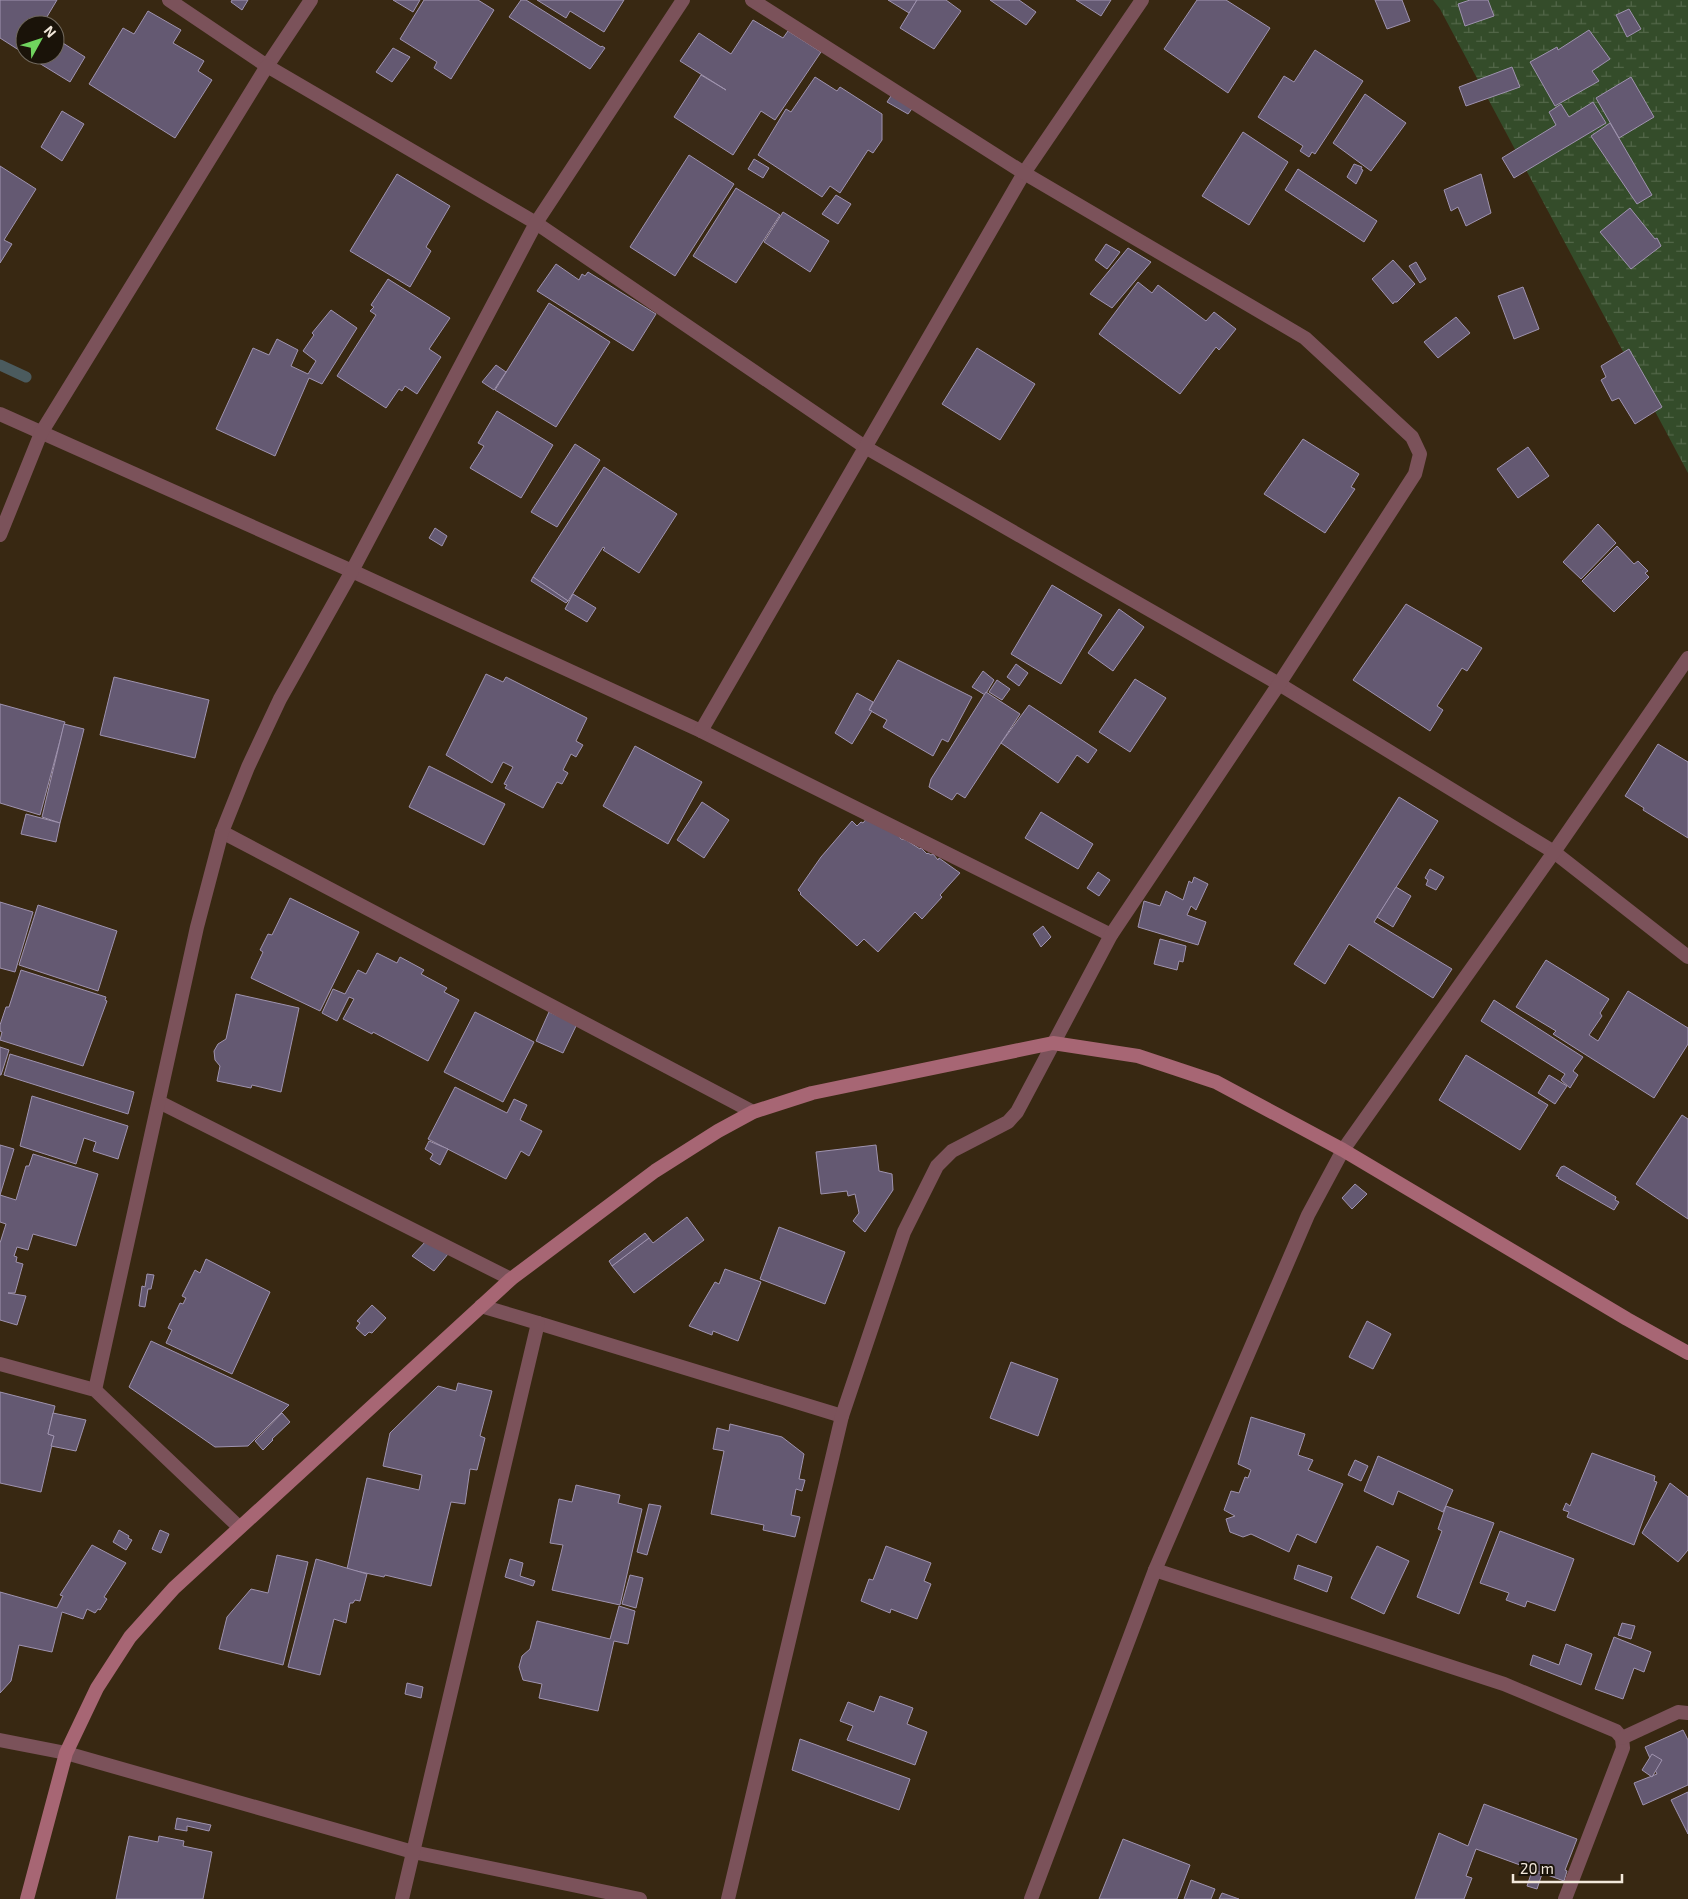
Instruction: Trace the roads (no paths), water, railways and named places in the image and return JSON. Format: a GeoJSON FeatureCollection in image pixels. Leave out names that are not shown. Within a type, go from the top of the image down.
{"type":"FeatureCollection","features":[{"type":"Feature","properties":{"kind":"main road"},"geometry":{"type":"LineString","coordinates":[[26,1899],[66,1753],[97,1688],[130,1637],[174,1588],[511,1279],[656,1172],[753,1112],[812,1093],[1053,1043],[1138,1056],[1216,1082],[1343,1150],[1627,1319],[1688,1353]]}},
{"type":"Feature","properties":{"kind":"street"},"geometry":{"type":"LineString","coordinates":[[168,0],[268,66],[536,223],[865,447],[1279,684],[1554,852],[1688,957]]}},
{"type":"Feature","properties":{"kind":"street"},"geometry":{"type":"LineString","coordinates":[[0,535],[41,433],[268,66],[312,0]]}},
{"type":"Feature","properties":{"kind":"street"},"geometry":{"type":"LineString","coordinates":[[95,1390],[160,1102],[197,927],[222,832],[248,767],[280,699],[352,571],[536,223],[683,0]]}},
{"type":"Feature","properties":{"kind":"street"},"geometry":{"type":"LineString","coordinates":[[728,1899],[842,1416],[904,1232],[937,1166],[952,1151],[1008,1122],[1017,1112],[1111,934],[1279,684],[1416,474],[1420,454],[1412,437],[1305,338],[1024,173],[752,0]]}},
{"type":"Feature","properties":{"kind":"street"},"geometry":{"type":"LineString","coordinates":[[701,731],[1024,173],[1142,0]]}},
{"type":"Feature","properties":{"kind":"street"},"geometry":{"type":"LineString","coordinates":[[0,414],[352,571],[701,731],[1111,934]]}},
{"type":"Feature","properties":{"kind":"street"},"geometry":{"type":"LineString","coordinates":[[1031,1899],[1155,1570],[1308,1215],[1343,1150],[1554,852],[1688,658]]}},
{"type":"Feature","properties":{"kind":"street"},"geometry":{"type":"LineString","coordinates":[[222,832],[753,1112]]}},
{"type":"Feature","properties":{"kind":"street"},"geometry":{"type":"LineString","coordinates":[[160,1102],[511,1279]]}},
{"type":"Feature","properties":{"kind":"street"},"geometry":{"type":"LineString","coordinates":[[481,1306],[842,1416]]}},
{"type":"Feature","properties":{"kind":"street"},"geometry":{"type":"LineString","coordinates":[[402,1899],[538,1323]]}},
{"type":"Feature","properties":{"kind":"street"},"geometry":{"type":"LineString","coordinates":[[0,1364],[95,1390],[239,1527]]}},
{"type":"Feature","properties":{"kind":"street"},"geometry":{"type":"LineString","coordinates":[[1155,1570],[1504,1684],[1616,1731],[1622,1738],[1623,1748],[1565,1899]]}},
{"type":"Feature","properties":{"kind":"street"},"geometry":{"type":"LineString","coordinates":[[1622,1738],[1678,1712],[1688,1713]]}},
{"type":"Feature","properties":{"kind":"street"},"geometry":{"type":"LineString","coordinates":[[0,1740],[66,1753],[414,1852],[640,1899]]}},
{"type":"Feature","properties":{"kind":"waterway"},"geometry":{"type":"LineString","coordinates":[[0,365],[26,377]]}}]}
